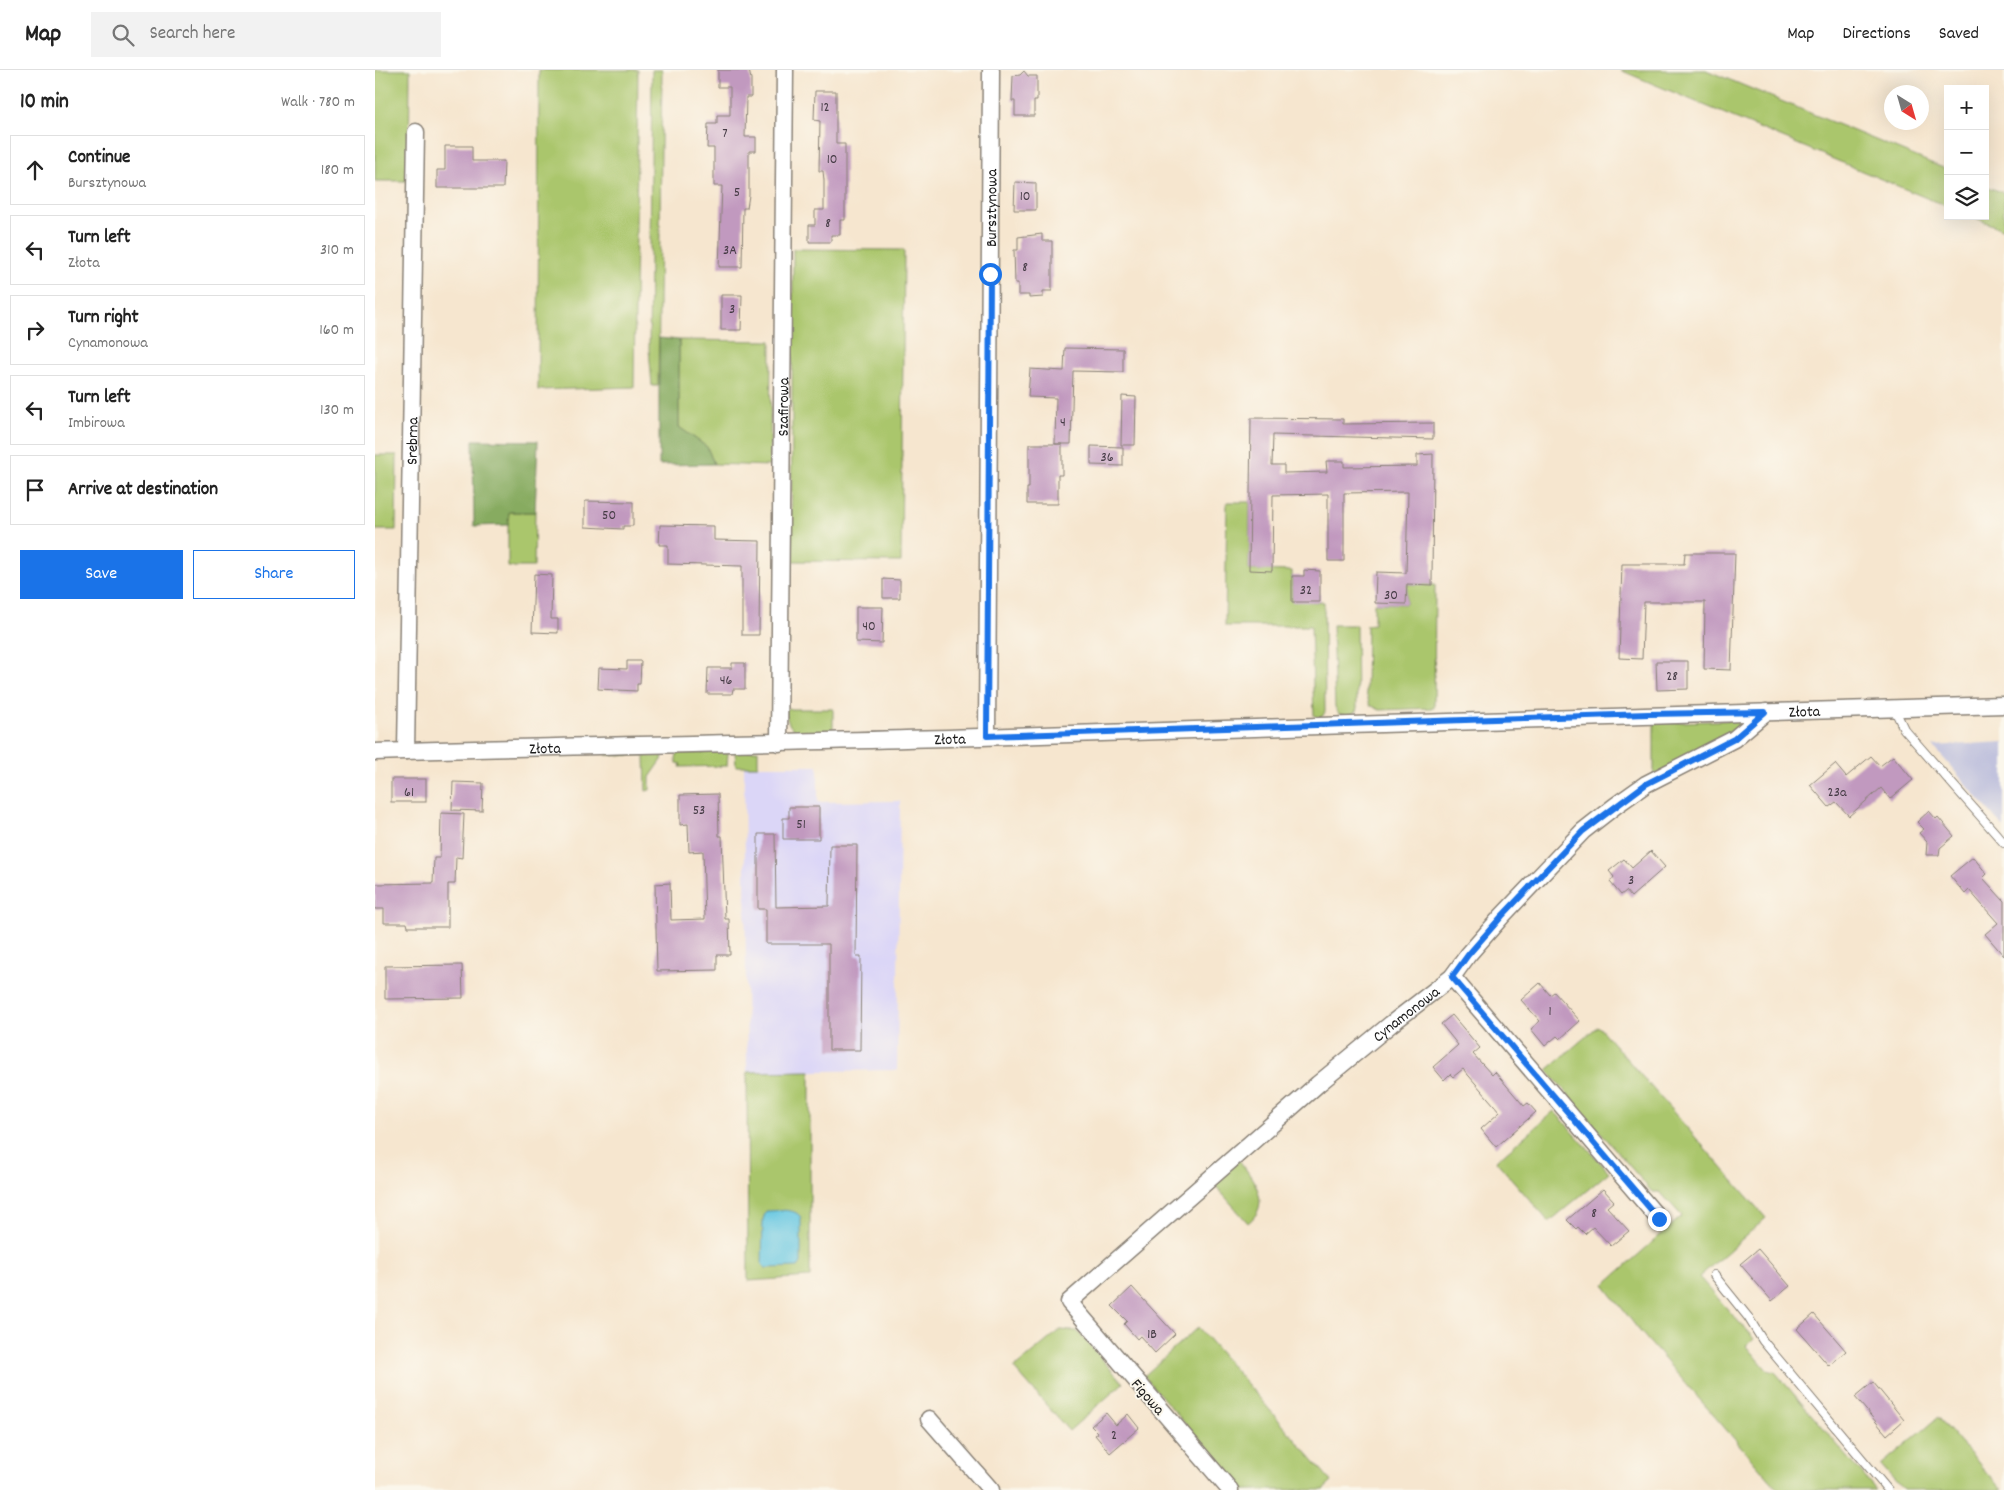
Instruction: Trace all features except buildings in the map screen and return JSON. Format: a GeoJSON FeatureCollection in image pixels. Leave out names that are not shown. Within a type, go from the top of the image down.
{"type":"FeatureCollection","features":[{"type":"Feature","properties":{"kind":"street","name":"Szafirowa"},"geometry":{"type":"LineString","coordinates":[[779,743],[785,70]]}},
{"type":"Feature","properties":{"kind":"street","name":"Bursztynowa"},"geometry":{"type":"LineString","coordinates":[[987,736],[991,70]]}},
{"type":"Feature","properties":{"kind":"street","name":"Srebrna"},"geometry":{"type":"LineString","coordinates":[[406,751],[416,132]]}},
{"type":"Feature","properties":{"kind":"street","name":"Złota"},"geometry":{"type":"LineString","coordinates":[[375,752],[779,743],[1648,714],[2004,705]]}},
{"type":"Feature","properties":{"kind":"street","name":"Cynamonowa"},"geometry":{"type":"LineString","coordinates":[[1069,1302],[1318,1084],[1452,977],[1468,955],[1502,916],[1583,831],[1646,784],[1734,739],[1765,712]]}},
{"type":"Feature","properties":{"kind":"street"},"geometry":{"type":"LineString","coordinates":[[1452,977],[1659,1219]]}},
{"type":"Feature","properties":{"kind":"street","name":"Figowa"},"geometry":{"type":"LineString","coordinates":[[1069,1302],[1230,1490]]}},
{"type":"Feature","properties":{"kind":"street"},"geometry":{"type":"LineString","coordinates":[[929,1419],[991,1490]]}},
{"type":"Feature","properties":{"kind":"lane"},"geometry":{"type":"LineString","coordinates":[[1894,708],[1904,729],[2004,843]]}},
{"type":"Feature","properties":{"kind":"lane"},"geometry":{"type":"LineString","coordinates":[[1715,1275],[1748,1317],[1763,1341],[1889,1490]]}},
{"type":"Feature","properties":{"kind":"shaded area"},"geometry":{"type":"Polygon","coordinates":[[[2004,742],[2004,828],[1933,746],[2004,742]]]}},
{"type":"Feature","properties":{"kind":"shaded area"},"geometry":{"type":"Polygon","coordinates":[[[744,766],[818,766],[818,802],[900,801],[897,1070],[747,1072],[744,766]]]}},
{"type":"Feature","properties":{"kind":"green space"},"geometry":{"type":"Polygon","coordinates":[[[375,70],[410,70],[409,181],[375,181],[375,70]]]}},
{"type":"Feature","properties":{"kind":"green space"},"geometry":{"type":"Polygon","coordinates":[[[539,70],[638,70],[634,387],[538,390],[539,70]]]}},
{"type":"Feature","properties":{"kind":"green space"},"geometry":{"type":"Polygon","coordinates":[[[652,70],[662,70],[658,386],[652,386],[649,349],[652,70]]]}},
{"type":"Feature","properties":{"kind":"green space"},"geometry":{"type":"Polygon","coordinates":[[[1620,70],[1706,70],[1944,168],[1944,205],[1620,70]]]}},
{"type":"Feature","properties":{"kind":"green space"},"geometry":{"type":"Polygon","coordinates":[[[1989,187],[2004,193],[2004,230],[1980,220],[1989,220],[1989,187]]]}},
{"type":"Feature","properties":{"kind":"green space"},"geometry":{"type":"Polygon","coordinates":[[[793,249],[904,250],[901,562],[791,561],[793,249]]]}},
{"type":"Feature","properties":{"kind":"green space"},"geometry":{"type":"Polygon","coordinates":[[[659,338],[679,340],[679,427],[707,447],[714,464],[659,465],[659,338]]]}},
{"type":"Feature","properties":{"kind":"green space"},"geometry":{"type":"Polygon","coordinates":[[[679,340],[771,341],[770,466],[714,464],[707,447],[679,427],[679,340]]]}},
{"type":"Feature","properties":{"kind":"green space"},"geometry":{"type":"Polygon","coordinates":[[[473,440],[538,441],[535,512],[509,512],[508,525],[474,526],[473,440]]]}},
{"type":"Feature","properties":{"kind":"green space"},"geometry":{"type":"Polygon","coordinates":[[[375,455],[397,455],[396,530],[375,530],[375,455]]]}},
{"type":"Feature","properties":{"kind":"green space"},"geometry":{"type":"Polygon","coordinates":[[[1227,502],[1250,502],[1249,570],[1292,571],[1292,601],[1324,602],[1325,712],[1322,717],[1314,716],[1311,626],[1225,626],[1227,502]]]}},
{"type":"Feature","properties":{"kind":"green space"},"geometry":{"type":"Polygon","coordinates":[[[508,512],[535,512],[534,567],[508,567],[508,512]]]}},
{"type":"Feature","properties":{"kind":"green space"},"geometry":{"type":"Polygon","coordinates":[[[1407,584],[1435,585],[1434,708],[1380,710],[1370,705],[1366,693],[1367,625],[1374,624],[1374,603],[1406,604],[1407,584]]]}},
{"type":"Feature","properties":{"kind":"green space"},"geometry":{"type":"Polygon","coordinates":[[[1332,625],[1356,625],[1357,708],[1349,716],[1339,714],[1335,707],[1332,625]]]}},
{"type":"Feature","properties":{"kind":"green space"},"geometry":{"type":"Polygon","coordinates":[[[786,709],[833,709],[833,732],[808,734],[795,731],[787,719],[786,709]]]}},
{"type":"Feature","properties":{"kind":"green space"},"geometry":{"type":"Polygon","coordinates":[[[1738,720],[1738,727],[1654,776],[1654,723],[1738,720]]]}},
{"type":"Feature","properties":{"kind":"green space"},"geometry":{"type":"Polygon","coordinates":[[[758,750],[758,766],[736,766],[735,751],[758,750]]]}},
{"type":"Feature","properties":{"kind":"green space"},"geometry":{"type":"Polygon","coordinates":[[[610,752],[661,752],[663,755],[662,760],[650,777],[650,790],[646,791],[645,755],[606,755],[610,752]]]}},
{"type":"Feature","properties":{"kind":"green space"},"geometry":{"type":"Polygon","coordinates":[[[728,752],[727,766],[680,767],[681,764],[677,763],[676,759],[677,754],[682,753],[728,752]]]}},
{"type":"Feature","properties":{"kind":"green space"},"geometry":{"type":"Polygon","coordinates":[[[1598,1026],[1766,1218],[1699,1277],[1754,1339],[1747,1346],[1767,1370],[1775,1372],[1876,1490],[1779,1490],[1638,1329],[1604,1285],[1682,1216],[1660,1192],[1652,1192],[1547,1070],[1598,1026]]]}},
{"type":"Feature","properties":{"kind":"green space"},"geometry":{"type":"Polygon","coordinates":[[[810,1071],[810,1277],[748,1281],[747,1072],[810,1071]]]}},
{"type":"Feature","properties":{"kind":"green space"},"geometry":{"type":"Polygon","coordinates":[[[1554,1111],[1609,1172],[1549,1222],[1496,1161],[1554,1111]]]}},
{"type":"Feature","properties":{"kind":"green space"},"geometry":{"type":"Polygon","coordinates":[[[1239,1160],[1255,1183],[1260,1199],[1255,1215],[1248,1223],[1213,1183],[1239,1160]]]}},
{"type":"Feature","properties":{"kind":"green space"},"geometry":{"type":"Polygon","coordinates":[[[1198,1327],[1332,1482],[1323,1490],[1242,1490],[1144,1376],[1198,1327]]]}},
{"type":"Feature","properties":{"kind":"green space"},"geometry":{"type":"Polygon","coordinates":[[[1060,1330],[1077,1331],[1123,1383],[1069,1431],[1014,1368],[1060,1330]]]}},
{"type":"Feature","properties":{"kind":"green space"},"geometry":{"type":"Polygon","coordinates":[[[1938,1417],[2002,1490],[1903,1490],[1881,1465],[1938,1417]]]}},
{"type":"Feature","properties":{"kind":"water"},"geometry":{"type":"Polygon","coordinates":[[[766,1211],[791,1211],[801,1218],[801,1263],[798,1267],[765,1268],[762,1264],[763,1219],[766,1211]]]}},
{"type":"Feature","properties":{"kind":"route"},"geometry":{"type":"LineString","coordinates":[[990,274],[987,736],[1648,714],[1765,712],[1734,739],[1646,784],[1583,831],[1502,916],[1468,955],[1452,977],[1659,1219]]}}]}
